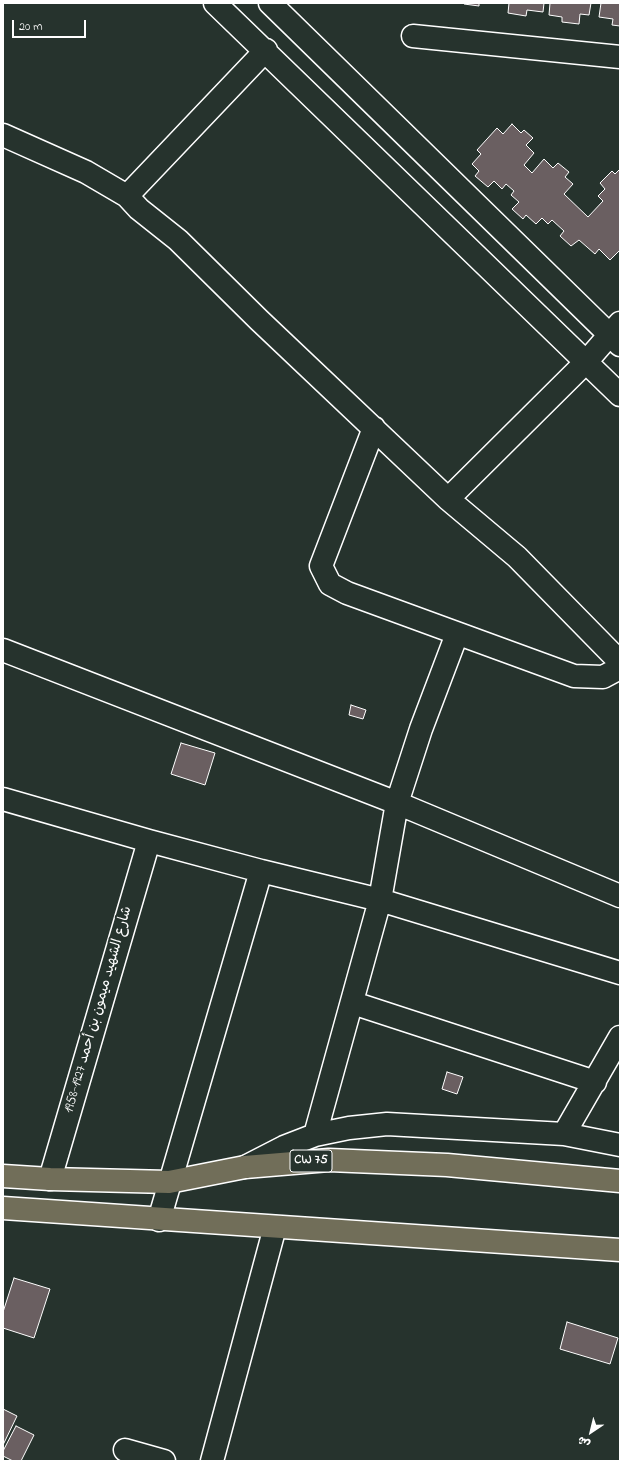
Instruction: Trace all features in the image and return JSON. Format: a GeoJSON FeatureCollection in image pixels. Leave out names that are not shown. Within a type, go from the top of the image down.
{"type":"FeatureCollection","features":[{"type":"Feature","properties":{"kind":"main road","name":"CW 75"},"geometry":{"type":"LineString","coordinates":[[3,1176],[50,1179],[169,1182],[245,1167],[329,1160],[447,1165],[620,1181]]}},
{"type":"Feature","properties":{"kind":"main road"},"geometry":{"type":"LineString","coordinates":[[3,1208],[159,1220],[620,1250]]}},
{"type":"Feature","properties":{"kind":"street"},"geometry":{"type":"LineString","coordinates":[[215,3],[266,50],[620,395]]}},
{"type":"Feature","properties":{"kind":"street"},"geometry":{"type":"LineString","coordinates":[[270,3],[616,334],[448,499]]}},
{"type":"Feature","properties":{"kind":"street"},"geometry":{"type":"LineString","coordinates":[[413,36],[620,57]]}},
{"type":"Feature","properties":{"kind":"street"},"geometry":{"type":"LineString","coordinates":[[128,196],[266,50]]}},
{"type":"Feature","properties":{"kind":"street"},"geometry":{"type":"LineString","coordinates":[[3,135],[86,172],[128,196],[139,209],[178,240],[276,336],[448,499],[517,557],[620,662]]}},
{"type":"Feature","properties":{"kind":"street"},"geometry":{"type":"LineString","coordinates":[[374,428],[321,566],[330,584],[347,593],[574,676],[603,677],[620,668]]}},
{"type":"Feature","properties":{"kind":"street"},"geometry":{"type":"LineString","coordinates":[[315,1135],[353,1003],[380,900],[397,803],[420,729],[457,634]]}},
{"type":"Feature","properties":{"kind":"street"},"geometry":{"type":"LineString","coordinates":[[3,650],[397,803],[620,896]]}},
{"type":"Feature","properties":{"kind":"street"},"geometry":{"type":"LineString","coordinates":[[3,799],[149,842],[380,900],[620,973]]}},
{"type":"Feature","properties":{"kind":"street","name":"شارع الشهيد ميمون بن أحمد 1927-1958"},"geometry":{"type":"LineString","coordinates":[[50,1179],[149,842]]}},
{"type":"Feature","properties":{"kind":"street"},"geometry":{"type":"LineString","coordinates":[[159,1220],[262,871]]}},
{"type":"Feature","properties":{"kind":"street"},"geometry":{"type":"LineString","coordinates":[[353,1003],[594,1082]]}},
{"type":"Feature","properties":{"kind":"street"},"geometry":{"type":"LineString","coordinates":[[564,1134],[620,1037]]}},
{"type":"Feature","properties":{"kind":"street"},"geometry":{"type":"LineString","coordinates":[[245,1167],[284,1147],[315,1135],[349,1128],[386,1124],[564,1134],[620,1145]]}},
{"type":"Feature","properties":{"kind":"street"},"geometry":{"type":"LineString","coordinates":[[212,1461],[275,1227]]}},
{"type":"Feature","properties":{"kind":"street"},"geometry":{"type":"LineString","coordinates":[[125,1450],[164,1461]]}},
{"type":"Feature","properties":{"kind":"building"},"geometry":{"type":"Polygon","coordinates":[[[479,3],[479,6],[464,4],[479,3]]]}},
{"type":"Feature","properties":{"kind":"building"},"geometry":{"type":"Polygon","coordinates":[[[509,3],[544,3],[543,12],[527,10],[526,16],[508,13],[509,3]]]}},
{"type":"Feature","properties":{"kind":"building"},"geometry":{"type":"Polygon","coordinates":[[[550,3],[591,3],[589,15],[580,14],[579,24],[562,22],[562,17],[549,15],[550,3]]]}},
{"type":"Feature","properties":{"kind":"building"},"geometry":{"type":"Polygon","coordinates":[[[601,3],[620,3],[620,26],[612,25],[613,19],[599,17],[601,3]]]}},
{"type":"Feature","properties":{"kind":"building"},"geometry":{"type":"Polygon","coordinates":[[[512,124],[521,133],[524,130],[533,138],[526,145],[534,153],[524,165],[532,173],[544,159],[553,168],[558,163],[569,172],[565,177],[573,184],[564,194],[588,217],[603,201],[598,196],[605,189],[600,183],[612,171],[615,174],[620,169],[620,252],[619,251],[610,260],[599,249],[595,254],[579,240],[571,246],[560,236],[564,231],[552,220],[548,224],[542,218],[536,224],[526,215],[523,219],[512,209],[519,202],[511,195],[514,191],[506,184],[502,189],[494,181],[488,187],[475,176],[479,171],[472,164],[481,154],[477,150],[497,128],[503,134],[512,124]]]}},
{"type":"Feature","properties":{"kind":"building"},"geometry":{"type":"Polygon","coordinates":[[[351,705],[366,710],[363,719],[349,715],[351,705]]]}},
{"type":"Feature","properties":{"kind":"building"},"geometry":{"type":"Polygon","coordinates":[[[181,743],[215,753],[205,785],[171,774],[181,743]]]}},
{"type":"Feature","properties":{"kind":"building"},"geometry":{"type":"Polygon","coordinates":[[[447,1072],[463,1077],[457,1094],[442,1089],[447,1072]]]}},
{"type":"Feature","properties":{"kind":"building"},"geometry":{"type":"Polygon","coordinates":[[[14,1278],[50,1289],[34,1338],[3,1328],[3,1312],[14,1278]]]}},
{"type":"Feature","properties":{"kind":"building"},"geometry":{"type":"Polygon","coordinates":[[[567,1322],[618,1338],[610,1364],[560,1349],[567,1322]]]}},
{"type":"Feature","properties":{"kind":"building"},"geometry":{"type":"Polygon","coordinates":[[[3,1409],[17,1416],[3,1445],[3,1409]]]}},
{"type":"Feature","properties":{"kind":"building"},"geometry":{"type":"Polygon","coordinates":[[[16,1426],[34,1435],[21,1461],[13,1461],[3,1456],[3,1451],[16,1426]]]}}]}
